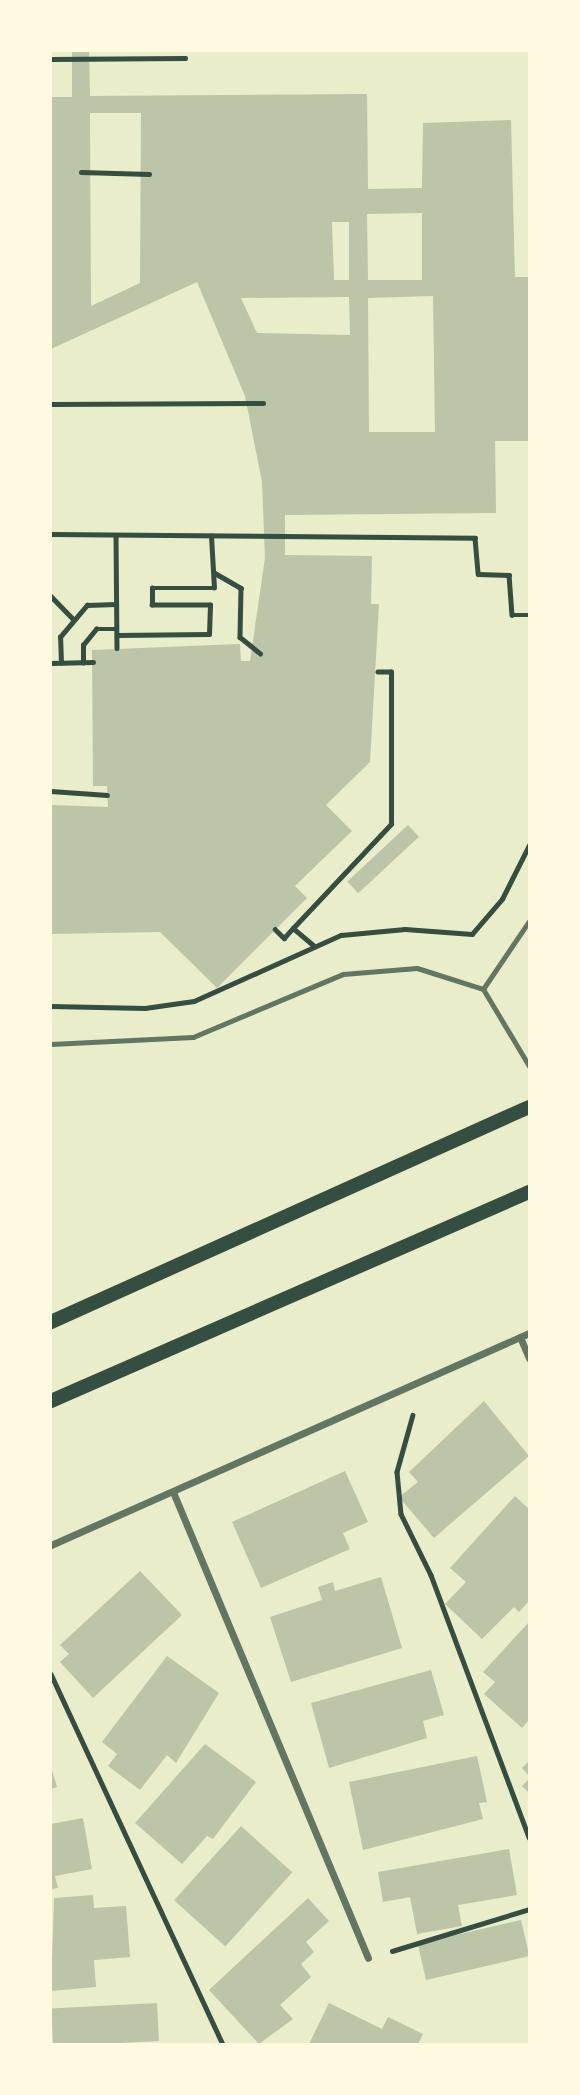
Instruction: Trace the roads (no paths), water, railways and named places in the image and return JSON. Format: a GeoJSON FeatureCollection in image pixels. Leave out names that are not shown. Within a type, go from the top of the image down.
{"type":"FeatureCollection","features":[{"type":"Feature","properties":{"kind":"main road"},"geometry":{"type":"LineString","coordinates":[[51,1322],[529,1107]]}},
{"type":"Feature","properties":{"kind":"main road"},"geometry":{"type":"LineString","coordinates":[[51,1401],[529,1192]]}},
{"type":"Feature","properties":{"kind":"street"},"geometry":{"type":"LineString","coordinates":[[51,1545],[529,1332]]}},
{"type":"Feature","properties":{"kind":"street"},"geometry":{"type":"LineString","coordinates":[[520,1337],[529,1358]]}},
{"type":"Feature","properties":{"kind":"street"},"geometry":{"type":"LineString","coordinates":[[173,1492],[368,1958]]}},
{"type":"Feature","properties":{"kind":"lane"},"geometry":{"type":"LineString","coordinates":[[483,989],[529,921]]}},
{"type":"Feature","properties":{"kind":"lane"},"geometry":{"type":"LineString","coordinates":[[51,1044],[193,1037],[310,985],[370,968],[417,968],[483,989],[529,1066]]}}]}
